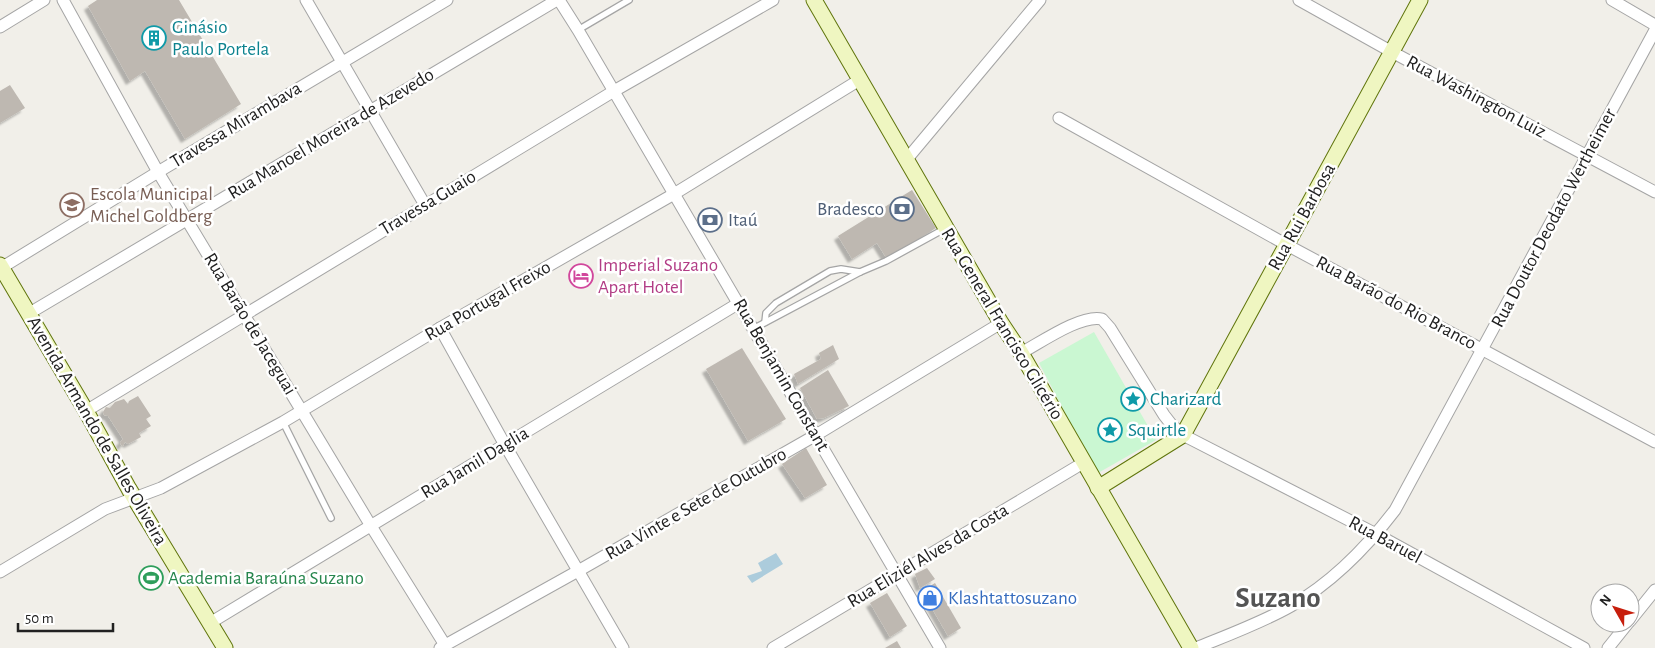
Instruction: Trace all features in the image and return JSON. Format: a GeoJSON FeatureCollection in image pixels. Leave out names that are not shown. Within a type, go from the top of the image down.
{"type":"FeatureCollection","features":[{"type":"Feature","properties":{"kind":"main road","name":"Rua General Francisco Glicério"},"geometry":{"type":"LineString","coordinates":[[814,0],[1191,648]]}},
{"type":"Feature","properties":{"kind":"main road","name":"Rua Rui Barbosa"},"geometry":{"type":"LineString","coordinates":[[1184,435],[1420,0]]}},
{"type":"Feature","properties":{"kind":"main road","name":"Avenida Armando de Salles Oliveira"},"geometry":{"type":"LineString","coordinates":[[1,266],[135,498],[225,648]]}},
{"type":"Feature","properties":{"kind":"main road"},"geometry":{"type":"LineString","coordinates":[[1098,488],[1184,435]]}},
{"type":"Feature","properties":{"kind":"street"},"geometry":{"type":"LineString","coordinates":[[0,27],[44,0]]}},
{"type":"Feature","properties":{"kind":"street","name":"Rua Barão de Jaceguai"},"geometry":{"type":"LineString","coordinates":[[62,0],[158,172],[442,646]]}},
{"type":"Feature","properties":{"kind":"street"},"geometry":{"type":"LineString","coordinates":[[306,0],[425,205]]}},
{"type":"Feature","properties":{"kind":"street","name":"Travessa Mirambava"},"geometry":{"type":"LineString","coordinates":[[1,266],[447,0]]}},
{"type":"Feature","properties":{"kind":"street","name":"Rua Benjamin Constant"},"geometry":{"type":"LineString","coordinates":[[558,0],[578,30],[739,303],[940,648]]}},
{"type":"Feature","properties":{"kind":"street","name":"Rua Manoel Moreira de Azevedo"},"geometry":{"type":"LineString","coordinates":[[28,314],[558,0]]}},
{"type":"Feature","properties":{"kind":"street","name":"Travessa Guaio"},"geometry":{"type":"LineString","coordinates":[[86,411],[614,91],[773,0]]}},
{"type":"Feature","properties":{"kind":"street"},"geometry":{"type":"LineString","coordinates":[[907,159],[1040,0]]}},
{"type":"Feature","properties":{"kind":"street","name":"Rua Washington Luiz"},"geometry":{"type":"LineString","coordinates":[[1299,0],[1392,52],[1655,192]]}},
{"type":"Feature","properties":{"kind":"street"},"geometry":{"type":"LineString","coordinates":[[1612,0],[1655,24]]}},
{"type":"Feature","properties":{"kind":"street","name":"Rua Doutor Deodato Wertheimer"},"geometry":{"type":"LineString","coordinates":[[1196,648],[1263,621],[1309,595],[1343,568],[1376,534],[1395,510],[1653,37]]}},
{"type":"Feature","properties":{"kind":"street","name":"Rua Portugal Freixo"},"geometry":{"type":"LineString","coordinates":[[0,572],[105,509],[161,488],[283,422],[440,328],[674,194],[861,80]]}},
{"type":"Feature","properties":{"kind":"street","name":"Rua Barão do Rio Branco"},"geometry":{"type":"LineString","coordinates":[[1059,118],[1287,245],[1655,442]]}},
{"type":"Feature","properties":{"kind":"street","name":"Rua Jamil Daglia"},"geometry":{"type":"LineString","coordinates":[[210,623],[739,303]]}},
{"type":"Feature","properties":{"kind":"street","name":"Rua Baruel"},"geometry":{"type":"LineString","coordinates":[[1021,353],[1082,320],[1095,317],[1102,319],[1110,328],[1171,424],[1184,435],[1376,534],[1584,648]]}},
{"type":"Feature","properties":{"kind":"street","name":"Rua Vinte e Sete de Outubro"},"geometry":{"type":"LineString","coordinates":[[442,646],[578,571],[816,435],[1001,323]]}},
{"type":"Feature","properties":{"kind":"street"},"geometry":{"type":"LineString","coordinates":[[440,328],[504,445],[623,648]]}},
{"type":"Feature","properties":{"kind":"street","name":"Rua Eliziél Alves da Costa"},"geometry":{"type":"LineString","coordinates":[[772,648],[1083,463]]}},
{"type":"Feature","properties":{"kind":"street"},"geometry":{"type":"LineString","coordinates":[[1640,608],[1655,590]]}},
{"type":"Feature","properties":{"kind":"street"},"geometry":{"type":"LineString","coordinates":[[1608,648],[1620,633]]}},
{"type":"Feature","properties":{"kind":"lane"},"geometry":{"type":"LineString","coordinates":[[578,30],[629,0]]}},
{"type":"Feature","properties":{"kind":"lane"},"geometry":{"type":"LineString","coordinates":[[753,329],[946,228]]}},
{"type":"Feature","properties":{"kind":"lane"},"geometry":{"type":"LineString","coordinates":[[765,322],[766,313],[776,302],[830,271],[841,269],[860,272]]}},
{"type":"Feature","properties":{"kind":"lane"},"geometry":{"type":"LineString","coordinates":[[283,422],[331,518]]}},
{"type":"Feature","properties":{"kind":"green space"},"geometry":{"type":"Polygon","coordinates":[[[1094,332],[1156,440],[1098,473],[1039,363],[1094,332]]]}},
{"type":"Feature","properties":{"kind":"water"},"geometry":{"type":"Polygon","coordinates":[[[776,553],[783,564],[752,583],[747,576],[762,571],[758,563],[776,553]]]}},
{"type":"Feature","properties":{"kind":"building","name":"Ginásio Paulo Portela"},"geometry":{"type":"Polygon","coordinates":[[[97,0],[179,0],[241,104],[185,139],[145,71],[130,81],[88,6],[97,0]]]}},
{"type":"Feature","properties":{"kind":"building"},"geometry":{"type":"Polygon","coordinates":[[[10,85],[25,108],[0,123],[0,91],[10,85]]]}},
{"type":"Feature","properties":{"kind":"building","name":"Bradesco"},"geometry":{"type":"Polygon","coordinates":[[[912,190],[936,228],[887,259],[877,243],[852,259],[838,236],[912,190]]]}},
{"type":"Feature","properties":{"kind":"building"},"geometry":{"type":"Polygon","coordinates":[[[833,345],[839,359],[798,384],[794,374],[821,359],[819,353],[833,345]]]}},
{"type":"Feature","properties":{"kind":"building"},"geometry":{"type":"Polygon","coordinates":[[[742,348],[786,419],[748,441],[706,369],[742,348]]]}},
{"type":"Feature","properties":{"kind":"building"},"geometry":{"type":"Polygon","coordinates":[[[828,370],[849,406],[824,418],[817,419],[800,388],[828,370]]]}},
{"type":"Feature","properties":{"kind":"building"},"geometry":{"type":"Polygon","coordinates":[[[138,396],[151,416],[146,419],[151,426],[139,433],[141,437],[128,444],[125,442],[123,446],[120,442],[123,439],[108,416],[104,415],[103,412],[106,407],[110,408],[115,402],[124,399],[128,404],[129,401],[138,396]]]}},
{"type":"Feature","properties":{"kind":"building"},"geometry":{"type":"Polygon","coordinates":[[[806,448],[827,485],[805,498],[782,464],[806,448]]]}},
{"type":"Feature","properties":{"kind":"building"},"geometry":{"type":"Polygon","coordinates":[[[927,568],[935,579],[920,588],[915,574],[927,568]]]}},
{"type":"Feature","properties":{"kind":"building"},"geometry":{"type":"Polygon","coordinates":[[[935,583],[961,628],[948,636],[922,591],[935,583]]]}},
{"type":"Feature","properties":{"kind":"building"},"geometry":{"type":"Polygon","coordinates":[[[887,593],[907,626],[890,637],[870,603],[887,593]]]}},
{"type":"Feature","properties":{"kind":"building"},"geometry":{"type":"Polygon","coordinates":[[[897,641],[901,648],[885,648],[897,641]]]}},
{"type":"Feature","properties":{"kind":"place","name":"Ginásio Paulo Portela"},"geometry":{"type":"Point","coordinates":[154,38]}},
{"type":"Feature","properties":{"kind":"place","name":"Escola Municipal Michel Goldberg"},"geometry":{"type":"Point","coordinates":[72,205]}},
{"type":"Feature","properties":{"kind":"place","name":"Bradesco"},"geometry":{"type":"Point","coordinates":[902,209]}},
{"type":"Feature","properties":{"kind":"place","name":"Itaú"},"geometry":{"type":"Point","coordinates":[710,220]}},
{"type":"Feature","properties":{"kind":"place","name":"Imperial Suzano Apart Hotel"},"geometry":{"type":"Point","coordinates":[581,276]}},
{"type":"Feature","properties":{"kind":"place","name":"Charizard"},"geometry":{"type":"Point","coordinates":[1133,399]}},
{"type":"Feature","properties":{"kind":"place","name":"Squirtle"},"geometry":{"type":"Point","coordinates":[1110,430]}},
{"type":"Feature","properties":{"kind":"place","name":"Academia Baraúna Suzano"},"geometry":{"type":"Point","coordinates":[151,578]}},
{"type":"Feature","properties":{"kind":"place","name":"Klashtattosuzano"},"geometry":{"type":"Point","coordinates":[930,598]}},
{"type":"Feature","properties":{"kind":"district","name":"Suzano"},"geometry":{"type":"Point","coordinates":[1278,598]}}]}
